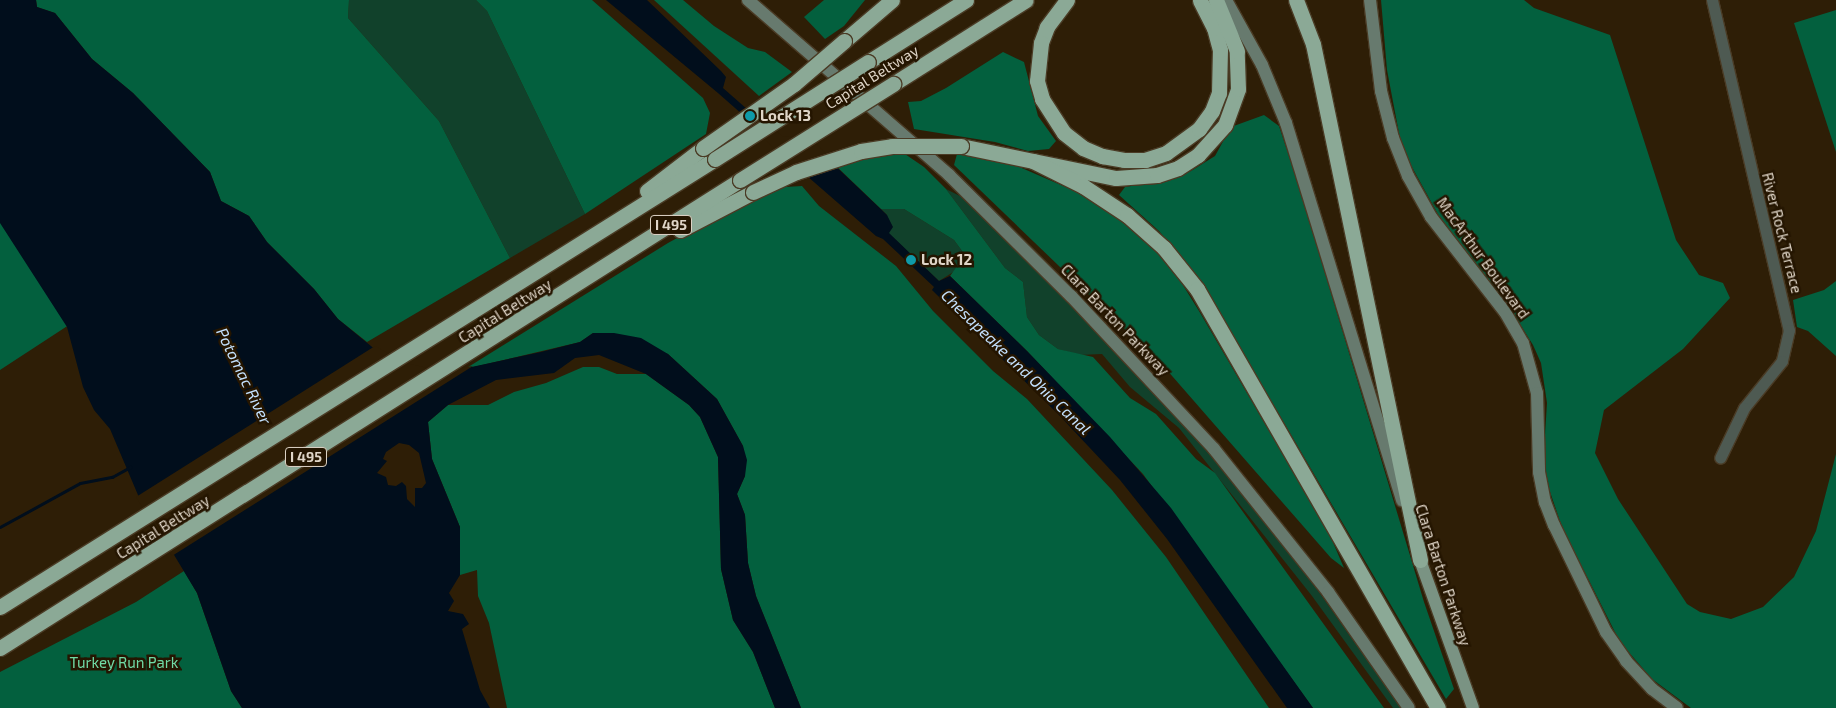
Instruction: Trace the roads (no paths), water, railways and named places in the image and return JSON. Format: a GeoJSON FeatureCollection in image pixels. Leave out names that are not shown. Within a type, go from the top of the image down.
{"type":"FeatureCollection","features":[{"type":"Feature","properties":{"kind":"highway"},"geometry":{"type":"LineString","coordinates":[[844,41],[875,0]]}},
{"type":"Feature","properties":{"kind":"highway"},"geometry":{"type":"LineString","coordinates":[[583,241],[703,148],[794,84],[892,0]]}},
{"type":"Feature","properties":{"kind":"highway","name":"Capital Beltway"},"geometry":{"type":"LineString","coordinates":[[0,607],[966,0]]}},
{"type":"Feature","properties":{"kind":"highway","name":"Capital Beltway"},"geometry":{"type":"LineString","coordinates":[[4,645],[601,270],[1026,0]]}},
{"type":"Feature","properties":{"kind":"highway"},"geometry":{"type":"LineString","coordinates":[[1067,0],[1047,27],[1041,43],[1037,81],[1042,99],[1064,133],[1083,148],[1102,156],[1124,160],[1145,160],[1166,153],[1199,129],[1212,111],[1219,93],[1220,50],[1214,28],[1200,0]]}},
{"type":"Feature","properties":{"kind":"highway"},"geometry":{"type":"LineString","coordinates":[[601,270],[796,172],[861,151],[892,146],[961,146],[1116,178],[1137,178],[1178,168],[1198,155],[1225,125],[1233,108],[1240,74],[1230,28],[1216,0]]}},
{"type":"Feature","properties":{"kind":"highway"},"geometry":{"type":"LineString","coordinates":[[1296,0],[1313,44],[1420,560]]}},
{"type":"Feature","properties":{"kind":"highway"},"geometry":{"type":"LineString","coordinates":[[1033,161],[1083,186],[1127,215],[1164,248],[1197,289],[1438,708]]}},
{"type":"Feature","properties":{"kind":"main road","name":"Clara Barton Parkway"},"geometry":{"type":"LineString","coordinates":[[748,0],[949,175],[1139,369],[1232,472],[1328,592],[1410,708]]}},
{"type":"Feature","properties":{"kind":"main road","name":"Clara Barton Parkway"},"geometry":{"type":"LineString","coordinates":[[1226,0],[1262,65],[1286,123],[1420,560],[1473,708]]}},
{"type":"Feature","properties":{"kind":"main road","name":"MacArthur Boulevard"},"geometry":{"type":"LineString","coordinates":[[1370,0],[1382,91],[1393,138],[1408,176],[1432,218],[1505,312],[1523,343],[1537,394],[1539,472],[1545,502],[1554,525],[1606,632],[1626,661],[1652,689],[1677,708]]}},
{"type":"Feature","properties":{"kind":"street","name":"River Rock Terrace"},"geometry":{"type":"LineString","coordinates":[[1712,0],[1789,330],[1782,361],[1744,408],[1720,458]]}},
{"type":"Feature","properties":{"kind":"water","name":"Potomac River"},"geometry":{"type":"Polygon","coordinates":[[[0,0],[36,0],[37,7],[55,13],[92,59],[133,93],[210,172],[221,201],[249,216],[267,242],[314,289],[338,319],[377,351],[405,366],[439,374],[580,342],[593,333],[614,333],[641,338],[668,354],[717,399],[743,446],[747,460],[745,476],[737,494],[745,515],[748,563],[756,596],[801,708],[775,708],[753,652],[733,620],[721,569],[718,457],[700,417],[689,405],[646,374],[599,355],[575,358],[554,373],[496,380],[448,405],[428,422],[432,459],[460,527],[460,575],[449,593],[454,601],[448,611],[463,614],[469,624],[462,629],[480,690],[490,708],[242,708],[231,691],[197,593],[138,495],[110,429],[94,410],[83,387],[67,327],[0,223],[0,0]],[[399,443],[386,452],[383,459],[387,461],[377,473],[386,477],[388,485],[396,486],[402,482],[406,486],[407,499],[415,507],[415,488],[422,488],[426,483],[419,453],[409,445],[399,443]]]}},
{"type":"Feature","properties":{"kind":"water","name":"Chesapeake and Ohio Canal"},"geometry":{"type":"Polygon","coordinates":[[[606,0],[647,0],[721,71],[726,77],[723,88],[781,139],[808,140],[887,215],[893,227],[889,233],[939,281],[950,276],[1027,351],[1110,437],[1171,508],[1313,708],[1287,708],[1167,539],[1120,480],[1058,414],[932,290],[934,287],[883,239],[876,236],[776,149],[776,144],[718,93],[606,0]]]}},
{"type":"Feature","properties":{"kind":"waterway"},"geometry":{"type":"LineString","coordinates":[[0,527],[80,483],[112,477],[130,467]]}},
{"type":"Feature","properties":{"kind":"place","name":"Lock 13"},"geometry":{"type":"Point","coordinates":[750,116]}},
{"type":"Feature","properties":{"kind":"place","name":"Lock 12"},"geometry":{"type":"Point","coordinates":[911,260]}},
{"type":"Feature","properties":{"kind":"park label","name":"Turkey Run Park"},"geometry":{"type":"Point","coordinates":[124,663]}}]}
